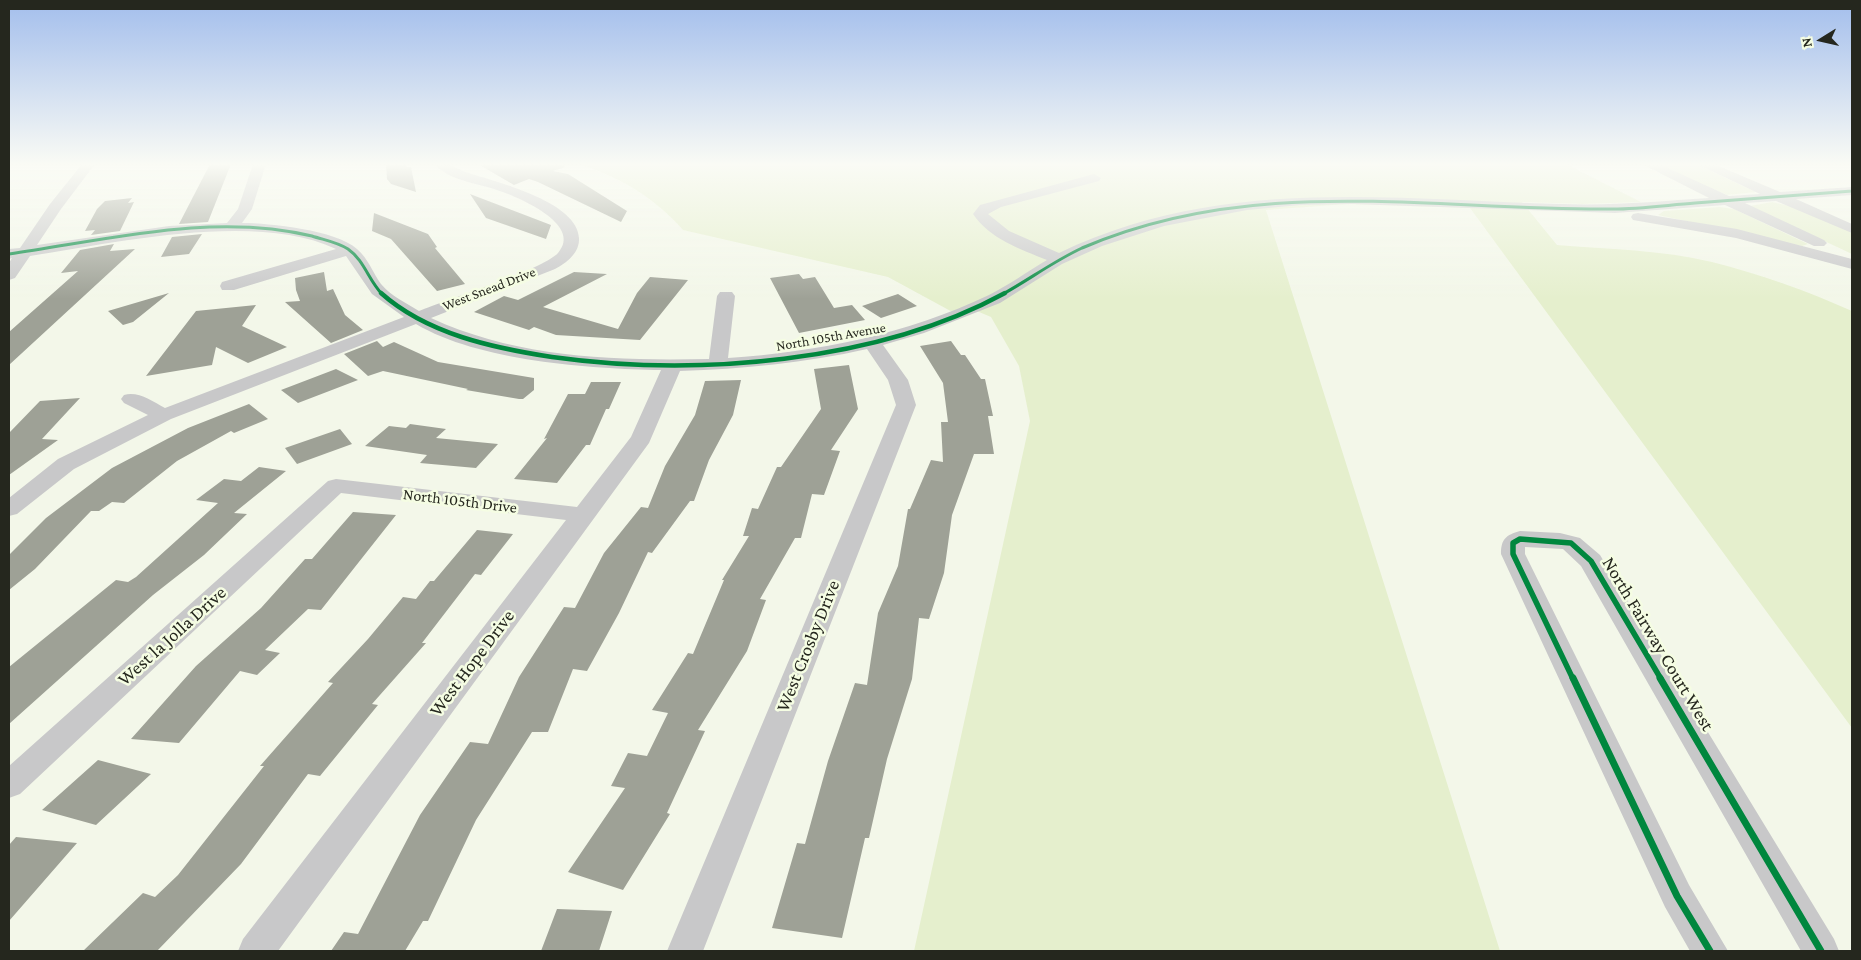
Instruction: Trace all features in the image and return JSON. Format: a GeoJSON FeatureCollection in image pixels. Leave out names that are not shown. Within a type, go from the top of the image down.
{"type":"FeatureCollection","features":[{"type":"Feature","properties":{"kind":"street"},"geometry":{"type":"LineString","coordinates":[[9,275],[54,209]]}},
{"type":"Feature","properties":{"kind":"street"},"geometry":{"type":"LineString","coordinates":[[231,228],[245,209]]}},
{"type":"Feature","properties":{"kind":"street","name":"West Snead Drive"},"geometry":{"type":"LineString","coordinates":[[9,508],[66,464],[164,415],[550,265],[563,257],[573,241],[569,226],[547,209]]}},
{"type":"Feature","properties":{"kind":"street"},"geometry":{"type":"LineString","coordinates":[[984,209],[980,214],[983,220],[996,229],[1060,259]]}},
{"type":"Feature","properties":{"kind":"street","name":"North 105th Avenue"},"geometry":{"type":"LineString","coordinates":[[9,254],[171,232],[231,228],[268,229],[311,235],[349,250],[360,259],[374,285],[386,297],[415,317],[482,344],[572,360],[673,365],[718,364],[806,356],[873,344],[937,324],[996,298],[1060,259],[1097,244],[1158,224],[1198,214],[1233,209]]}},
{"type":"Feature","properties":{"kind":"street","name":"North 105th Avenue"},"geometry":{"type":"LineString","coordinates":[[1573,209],[1642,217],[1737,234],[1852,264]]}},
{"type":"Feature","properties":{"kind":"street","name":"North 105th Avenue"},"geometry":{"type":"LineString","coordinates":[[1577,209],[1584,209]]}},
{"type":"Feature","properties":{"kind":"street"},"geometry":{"type":"LineString","coordinates":[[1746,209],[1852,258]]}},
{"type":"Feature","properties":{"kind":"street"},"geometry":{"type":"LineString","coordinates":[[1806,209],[1852,229]]}},
{"type":"Feature","properties":{"kind":"street"},"geometry":{"type":"LineString","coordinates":[[228,286],[349,250]]}},
{"type":"Feature","properties":{"kind":"street"},"geometry":{"type":"LineString","coordinates":[[718,364],[726,296]]}},
{"type":"Feature","properties":{"kind":"street","name":"West Crosby Drive"},"geometry":{"type":"LineString","coordinates":[[685,951],[906,405],[898,380],[873,344]]}},
{"type":"Feature","properties":{"kind":"street","name":"West Hope Drive"},"geometry":{"type":"LineString","coordinates":[[256,951],[641,438],[673,365]]}},
{"type":"Feature","properties":{"kind":"street"},"geometry":{"type":"LineString","coordinates":[[132,399],[164,415]]}},
{"type":"Feature","properties":{"kind":"street","name":"North 105th Drive"},"geometry":{"type":"LineString","coordinates":[[336,486],[583,515]]}},
{"type":"Feature","properties":{"kind":"street","name":"West la Jolla Drive"},"geometry":{"type":"LineString","coordinates":[[9,785],[336,486]]}},
{"type":"Feature","properties":{"kind":"street","name":"North Fairway Court West"},"geometry":{"type":"LineString","coordinates":[[1710,951],[1677,896],[1512,554],[1512,543],[1520,539],[1571,543],[1591,561],[1821,951]]}},
{"type":"Feature","properties":{"kind":"green space"},"geometry":{"type":"Polygon","coordinates":[[[662,209],[1282,209],[1266,210],[1500,951],[914,951],[1030,421],[1019,366],[991,317],[972,309],[958,315],[888,277],[683,230],[662,209]]]}},
{"type":"Feature","properties":{"kind":"green space"},"geometry":{"type":"Polygon","coordinates":[[[1471,209],[1528,209],[1557,245],[1654,252],[1712,262],[1783,284],[1852,311],[1852,728],[1471,209]]]}},
{"type":"Feature","properties":{"kind":"green space"},"geometry":{"type":"Polygon","coordinates":[[[1734,209],[1808,244],[1802,246],[1658,215],[1664,211],[1734,209]]]}},
{"type":"Feature","properties":{"kind":"green space"},"geometry":{"type":"Polygon","coordinates":[[[1756,209],[1798,209],[1852,232],[1852,254],[1756,209]]]}},
{"type":"Feature","properties":{"kind":"building"},"geometry":{"type":"Polygon","coordinates":[[[97,209],[131,209],[120,231],[91,235],[95,230],[85,231],[97,209]]]}},
{"type":"Feature","properties":{"kind":"building"},"geometry":{"type":"Polygon","coordinates":[[[187,209],[213,209],[208,222],[179,224],[187,209]]]}},
{"type":"Feature","properties":{"kind":"building"},"geometry":{"type":"Polygon","coordinates":[[[480,209],[509,209],[551,225],[546,239],[486,218],[480,209]]]}},
{"type":"Feature","properties":{"kind":"building"},"geometry":{"type":"Polygon","coordinates":[[[594,209],[623,209],[627,211],[621,222],[594,209]]]}},
{"type":"Feature","properties":{"kind":"building"},"geometry":{"type":"Polygon","coordinates":[[[374,213],[428,234],[437,247],[435,248],[465,284],[437,291],[391,239],[372,231],[374,213]]]}},
{"type":"Feature","properties":{"kind":"building"},"geometry":{"type":"Polygon","coordinates":[[[202,234],[189,254],[161,257],[172,237],[202,234]]]}},
{"type":"Feature","properties":{"kind":"building"},"geometry":{"type":"Polygon","coordinates":[[[114,244],[110,251],[135,249],[9,365],[9,332],[78,271],[61,273],[80,250],[114,244]]]}},
{"type":"Feature","properties":{"kind":"building"},"geometry":{"type":"Polygon","coordinates":[[[324,272],[327,291],[333,289],[345,315],[363,330],[331,343],[285,302],[300,301],[296,290],[295,278],[324,272]]]}},
{"type":"Feature","properties":{"kind":"building"},"geometry":{"type":"Polygon","coordinates":[[[574,272],[607,274],[543,307],[618,329],[637,293],[650,277],[688,280],[640,340],[556,335],[534,327],[529,330],[474,312],[504,296],[518,300],[574,272]]]}},
{"type":"Feature","properties":{"kind":"building"},"geometry":{"type":"Polygon","coordinates":[[[799,274],[803,279],[815,277],[834,308],[852,305],[865,320],[799,333],[770,278],[799,274]]]}},
{"type":"Feature","properties":{"kind":"building"},"geometry":{"type":"Polygon","coordinates":[[[169,293],[133,322],[123,325],[108,311],[169,293]]]}},
{"type":"Feature","properties":{"kind":"building"},"geometry":{"type":"Polygon","coordinates":[[[898,294],[917,306],[881,318],[862,306],[898,294]]]}},
{"type":"Feature","properties":{"kind":"building"},"geometry":{"type":"Polygon","coordinates":[[[256,305],[242,326],[287,347],[248,363],[216,347],[212,365],[146,376],[196,311],[256,305]]]}},
{"type":"Feature","properties":{"kind":"building"},"geometry":{"type":"Polygon","coordinates":[[[377,341],[383,347],[394,342],[438,362],[534,378],[534,390],[523,399],[519,399],[466,390],[468,389],[383,371],[368,376],[344,354],[377,341]]]}},
{"type":"Feature","properties":{"kind":"building"},"geometry":{"type":"Polygon","coordinates":[[[951,341],[961,355],[965,355],[981,379],[985,379],[993,416],[988,416],[994,454],[974,454],[952,515],[944,573],[929,619],[919,618],[912,679],[887,759],[869,838],[865,838],[842,938],[772,928],[797,843],[805,844],[828,761],[855,683],[867,685],[878,613],[898,566],[908,509],[910,509],[931,460],[943,462],[941,422],[948,422],[943,383],[920,346],[951,341]]]}},
{"type":"Feature","properties":{"kind":"building"},"geometry":{"type":"Polygon","coordinates":[[[849,365],[858,409],[831,450],[840,451],[824,495],[812,494],[801,538],[795,538],[760,599],[766,600],[747,651],[698,730],[705,731],[667,813],[670,814],[623,890],[568,872],[625,788],[611,786],[628,753],[647,756],[668,713],[652,710],[688,653],[693,654],[724,580],[722,580],[749,536],[743,536],[752,508],[758,509],[777,467],[781,467],[821,409],[814,369],[849,365]]]}},
{"type":"Feature","properties":{"kind":"building"},"geometry":{"type":"Polygon","coordinates":[[[336,369],[358,380],[298,403],[281,390],[336,369]]]}},
{"type":"Feature","properties":{"kind":"building"},"geometry":{"type":"Polygon","coordinates":[[[741,380],[733,415],[709,460],[694,501],[690,501],[652,553],[648,552],[619,613],[587,671],[573,669],[548,732],[532,732],[476,820],[428,921],[423,921],[405,951],[331,951],[344,932],[358,934],[420,815],[470,742],[488,744],[519,677],[564,607],[575,608],[604,553],[641,507],[648,508],[665,466],[695,415],[705,381],[741,380]]]}},
{"type":"Feature","properties":{"kind":"building"},"geometry":{"type":"Polygon","coordinates":[[[591,382],[621,382],[609,409],[606,409],[590,445],[586,445],[557,483],[514,479],[547,438],[544,439],[568,394],[585,394],[591,382]]]}},
{"type":"Feature","properties":{"kind":"building"},"geometry":{"type":"Polygon","coordinates":[[[80,398],[42,439],[58,440],[9,475],[9,433],[40,401],[80,398]]]}},
{"type":"Feature","properties":{"kind":"building"},"geometry":{"type":"Polygon","coordinates":[[[249,404],[268,419],[234,433],[231,431],[177,461],[124,503],[112,502],[99,511],[91,511],[35,569],[9,590],[9,555],[46,518],[112,468],[188,428],[249,404]]]}},
{"type":"Feature","properties":{"kind":"building"},"geometry":{"type":"Polygon","coordinates":[[[410,424],[446,429],[436,438],[498,444],[476,468],[420,463],[427,455],[365,446],[389,426],[406,428],[410,424]]]}},
{"type":"Feature","properties":{"kind":"building"},"geometry":{"type":"Polygon","coordinates":[[[340,429],[352,444],[297,464],[285,448],[340,429]]]}},
{"type":"Feature","properties":{"kind":"building"},"geometry":{"type":"Polygon","coordinates":[[[259,467],[286,471],[234,513],[247,514],[204,555],[153,595],[9,724],[9,667],[116,580],[128,582],[136,577],[218,503],[196,500],[224,479],[241,481],[259,467]]]}},
{"type":"Feature","properties":{"kind":"building"},"geometry":{"type":"Polygon","coordinates":[[[353,512],[396,515],[321,610],[308,609],[265,650],[280,653],[257,675],[240,671],[179,743],[131,739],[196,666],[261,608],[305,559],[312,559],[353,512]]]}},
{"type":"Feature","properties":{"kind":"building"},"geometry":{"type":"Polygon","coordinates":[[[477,530],[513,534],[481,575],[475,574],[422,643],[426,643],[372,704],[378,705],[320,776],[308,774],[241,864],[157,951],[83,951],[143,893],[155,897],[178,875],[264,766],[260,766],[333,683],[328,682],[368,639],[403,597],[416,599],[430,581],[434,581],[477,530]]]}},
{"type":"Feature","properties":{"kind":"building"},"geometry":{"type":"Polygon","coordinates":[[[98,760],[151,774],[96,825],[42,810],[98,760]]]}},
{"type":"Feature","properties":{"kind":"building"},"geometry":{"type":"Polygon","coordinates":[[[16,837],[77,843],[9,921],[9,845],[16,837]]]}},
{"type":"Feature","properties":{"kind":"building"},"geometry":{"type":"Polygon","coordinates":[[[557,909],[612,911],[599,951],[541,951],[557,909]]]}},
{"type":"Feature","properties":{"kind":"cycle path"},"geometry":{"type":"LineString","coordinates":[[9,254],[169,231],[253,227],[291,231],[326,240],[346,248],[356,256],[375,287],[388,299],[426,323],[459,336],[531,354],[569,359],[606,363],[716,364],[798,357],[879,341],[918,329],[994,299],[1057,261],[1097,242],[1162,222],[1231,209]]}},
{"type":"Feature","properties":{"kind":"cycle path"},"geometry":{"type":"LineString","coordinates":[[1558,209],[1618,209]]}},
{"type":"Feature","properties":{"kind":"cycle path"},"geometry":{"type":"LineString","coordinates":[[1710,951],[1677,896],[1513,554],[1513,543],[1520,539],[1571,543],[1591,561],[1821,951]]}}]}
